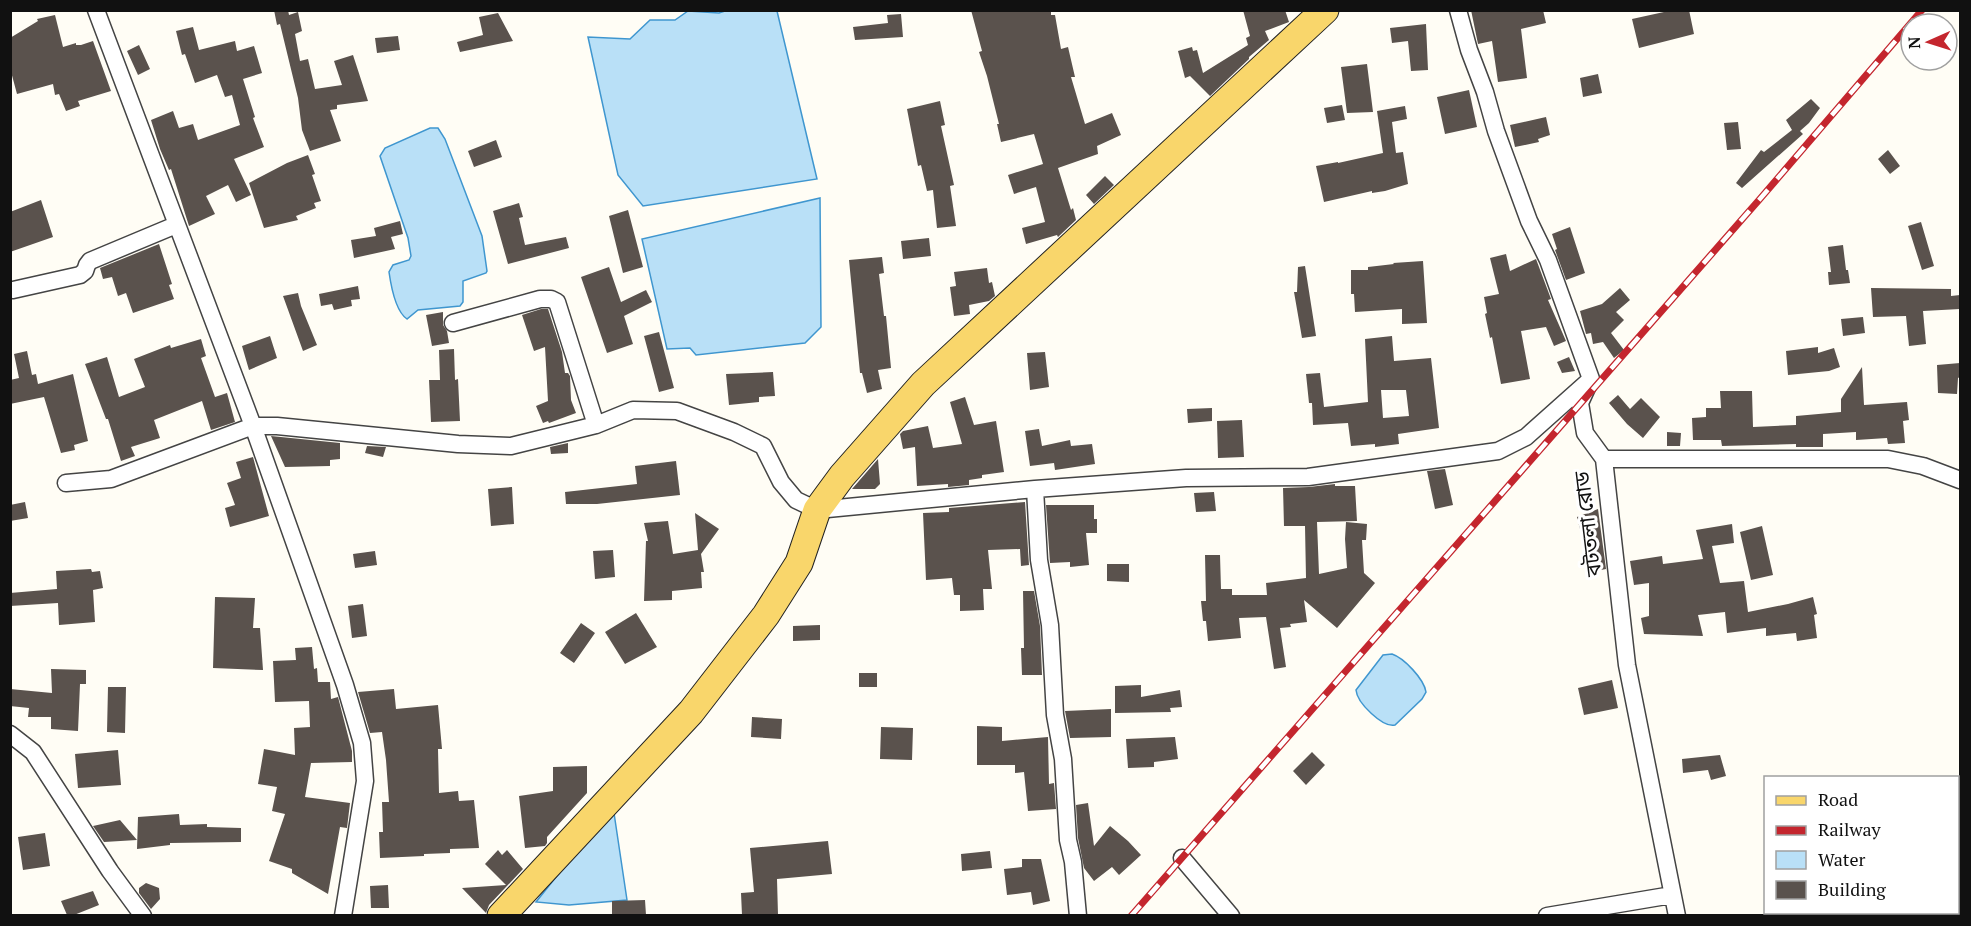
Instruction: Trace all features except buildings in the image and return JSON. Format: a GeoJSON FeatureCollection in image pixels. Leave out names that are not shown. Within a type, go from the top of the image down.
{"type":"FeatureCollection","features":[{"type":"Feature","properties":{"kind":"main road"},"geometry":{"type":"LineString","coordinates":[[501,915],[691,712],[766,615],[799,563],[817,510],[842,476],[923,384],[1326,10]]}},
{"type":"Feature","properties":{"kind":"street"},"geometry":{"type":"LineString","coordinates":[[96,10],[253,426],[345,685],[362,743],[365,781],[344,915]]}},
{"type":"Feature","properties":{"kind":"street"},"geometry":{"type":"LineString","coordinates":[[66,483],[111,479],[253,426],[277,426],[458,444],[511,446],[596,425],[633,410],[677,411],[734,432],[763,447],[782,482],[796,500],[817,510],[1035,489],[1186,478],[1308,477],[1498,451],[1526,437],[1591,379],[1548,260],[1529,221],[1496,131],[1458,10]]}},
{"type":"Feature","properties":{"kind":"street"},"geometry":{"type":"LineString","coordinates":[[13,290],[80,275],[90,261],[176,225]]}},
{"type":"Feature","properties":{"kind":"street"},"geometry":{"type":"LineString","coordinates":[[453,323],[540,299],[551,299],[557,302],[596,425]]}},
{"type":"Feature","properties":{"kind":"street","name":"বটতলা রোড"},"geometry":{"type":"LineString","coordinates":[[1591,379],[1580,403],[1585,433],[1604,459],[1628,665],[1677,915]]}},
{"type":"Feature","properties":{"kind":"street"},"geometry":{"type":"LineString","coordinates":[[1604,459],[1888,459],[1923,466],[1960,480]]}},
{"type":"Feature","properties":{"kind":"street"},"geometry":{"type":"LineString","coordinates":[[1035,489],[1039,560],[1050,625],[1055,715],[1063,759],[1068,840],[1073,862],[1078,915]]}},
{"type":"Feature","properties":{"kind":"street"},"geometry":{"type":"LineString","coordinates":[[10,734],[33,752],[110,871],[143,915]]}},
{"type":"Feature","properties":{"kind":"street"},"geometry":{"type":"LineString","coordinates":[[1182,858],[1231,915]]}},
{"type":"Feature","properties":{"kind":"street"},"geometry":{"type":"LineString","coordinates":[[1547,915],[1672,895]]}},
{"type":"Feature","properties":{"kind":"water"},"geometry":{"type":"Polygon","coordinates":[[[728,10],[777,11],[817,179],[643,206],[618,175],[588,37],[630,39],[650,20],[675,20],[688,11],[719,13],[728,10]]]}},
{"type":"Feature","properties":{"kind":"water"},"geometry":{"type":"Polygon","coordinates":[[[430,128],[438,128],[445,139],[482,236],[487,271],[463,281],[463,302],[460,306],[418,310],[407,319],[399,310],[392,291],[389,272],[393,265],[409,260],[411,256],[408,238],[380,156],[385,148],[430,128]]]}},
{"type":"Feature","properties":{"kind":"water"},"geometry":{"type":"Polygon","coordinates":[[[820,198],[821,327],[805,343],[696,355],[690,348],[667,349],[642,239],[820,198]]]}},
{"type":"Feature","properties":{"kind":"water"},"geometry":{"type":"Polygon","coordinates":[[[1392,654],[1413,670],[1422,681],[1426,692],[1422,699],[1395,725],[1384,723],[1371,714],[1357,695],[1356,690],[1383,655],[1392,654]]]}},
{"type":"Feature","properties":{"kind":"water"},"geometry":{"type":"Polygon","coordinates":[[[614,813],[627,900],[569,905],[536,902],[564,867],[614,813]]]}},
{"type":"Feature","properties":{"kind":"railway"},"geometry":{"type":"LineString","coordinates":[[1131,916],[1759,200],[1922,10]]}}]}
